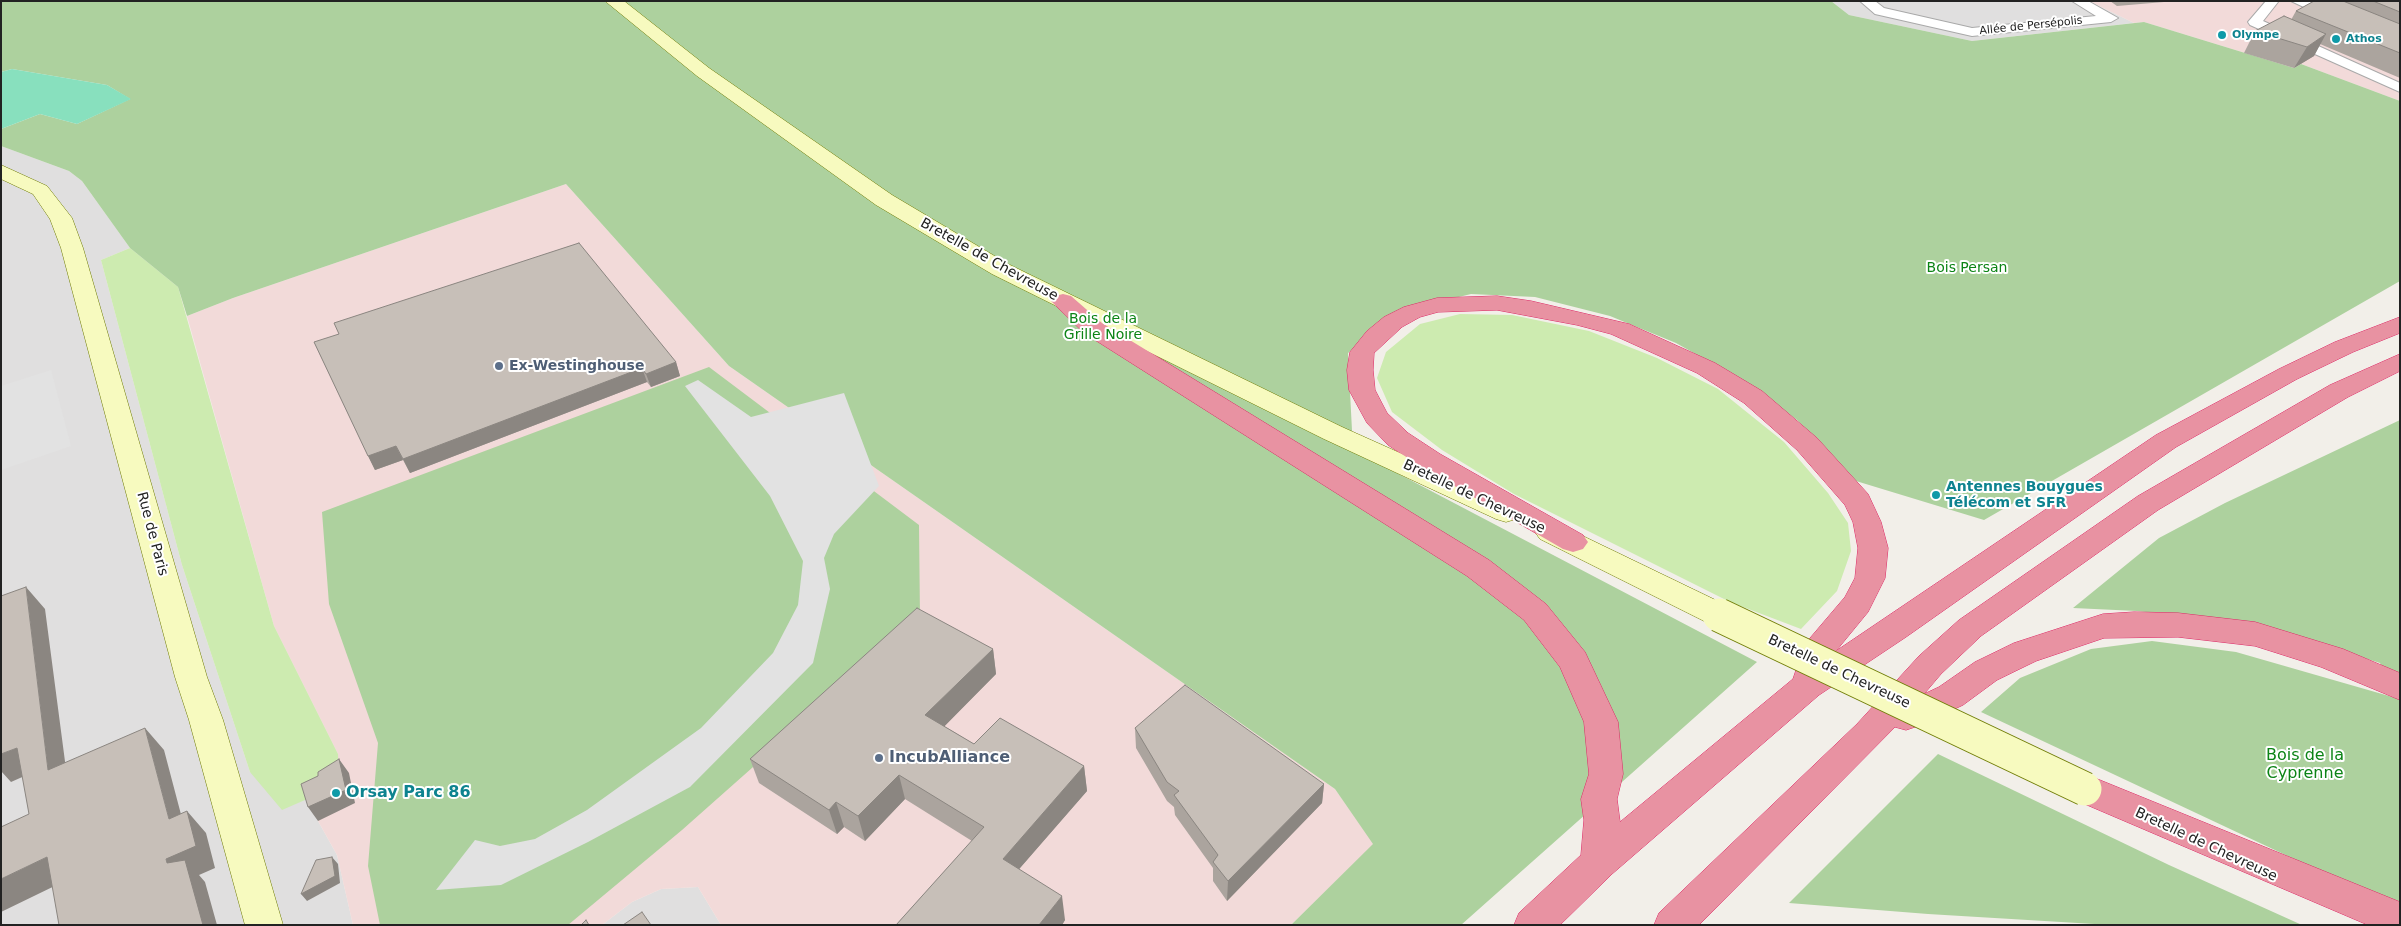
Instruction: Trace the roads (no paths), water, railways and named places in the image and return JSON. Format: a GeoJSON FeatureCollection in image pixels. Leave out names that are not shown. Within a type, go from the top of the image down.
{"type":"FeatureCollection","features":[{"type":"Feature","properties":{"kind":"highway"},"geometry":{"type":"LineString","coordinates":[[1063,301],[1093,328],[1478,568],[1535,612],[1574,661],[1601,722],[1606,774],[1598,799],[1602,820],[1599,862]]}},
{"type":"Feature","properties":{"kind":"highway"},"geometry":{"type":"LineString","coordinates":[[1573,542],[1430,460],[1398,439],[1376,416],[1362,390],[1360,370],[1362,352],[1376,336],[1393,322],[1412,312],[1436,305],[1497,303],[1531,308],[1580,318],[1620,329],[1663,346],[1706,368],[1753,397],[1808,444],[1858,501],[1867,522],[1873,548],[1870,578],[1857,604],[1816,653],[1807,686]]}},
{"type":"Feature","properties":{"kind":"highway"},"geometry":{"type":"LineString","coordinates":[[1533,925],[1599,862],[1807,686],[1895,629],[2044,524],[2166,442],[2288,374],[2344,347],[2400,324]]}},
{"type":"Feature","properties":{"kind":"highway"},"geometry":{"type":"LineString","coordinates":[[1674,925],[1869,734],[1930,665],[1970,628],[2148,503],[2338,391],[2400,361]]}},
{"type":"Feature","properties":{"kind":"highway"},"geometry":{"type":"LineString","coordinates":[[1869,734],[1951,696],[1986,671],[2025,652],[2103,626],[2134,624],[2178,625],[2255,634],[2332,658],[2400,688]]}},
{"type":"Feature","properties":{"kind":"highway"},"geometry":{"type":"LineString","coordinates":[[2085,789],[2400,920]]}},
{"type":"Feature","properties":{"kind":"main road","name":"Bretelle de Chevreuse"},"geometry":{"type":"LineString","coordinates":[[613,1],[703,72],[884,200],[1000,269],[1334,433],[1573,542],[1719,615],[2375,925]]}},
{"type":"Feature","properties":{"kind":"main road","name":"Rue de Paris"},"geometry":{"type":"LineString","coordinates":[[1,171],[40,190],[61,218],[72,248],[192,677],[264,925]]}},
{"type":"Feature","properties":{"kind":"street","name":"Allée de Persépolis"},"geometry":{"type":"LineString","coordinates":[[1866,1],[1880,10],[1972,32],[2111,18],[2078,1]]}},
{"type":"Feature","properties":{"kind":"street"},"geometry":{"type":"LineString","coordinates":[[2268,1],[2289,1]]}},
{"type":"Feature","properties":{"kind":"street"},"geometry":{"type":"LineString","coordinates":[[2297,1],[2349,22]]}},
{"type":"Feature","properties":{"kind":"street"},"geometry":{"type":"LineString","coordinates":[[2272,2],[2255,22],[2400,88]]}},
{"type":"Feature","properties":{"kind":"place","name":"Olympe"},"geometry":{"type":"Point","coordinates":[2222,35]}},
{"type":"Feature","properties":{"kind":"place","name":"Athos"},"geometry":{"type":"Point","coordinates":[2336,39]}},
{"type":"Feature","properties":{"kind":"place","name":"Ex-Westinghouse"},"geometry":{"type":"Point","coordinates":[499,366]}},
{"type":"Feature","properties":{"kind":"place","name":"Antennes Bouygues Télécom et SFR"},"geometry":{"type":"Point","coordinates":[1936,495]}},
{"type":"Feature","properties":{"kind":"place","name":"IncubAlliance"},"geometry":{"type":"Point","coordinates":[879,758]}},
{"type":"Feature","properties":{"kind":"place","name":"Orsay Parc 86"},"geometry":{"type":"Point","coordinates":[336,793]}},
{"type":"Feature","properties":{"kind":"park label","name":"Bois Persan"},"geometry":{"type":"Point","coordinates":[1967,268]}},
{"type":"Feature","properties":{"kind":"park label","name":"Bois de la Grille Noire"},"geometry":{"type":"Point","coordinates":[1103,328]}},
{"type":"Feature","properties":{"kind":"park label","name":"Bois de la Cyprenne"},"geometry":{"type":"Point","coordinates":[2305,765]}}]}
